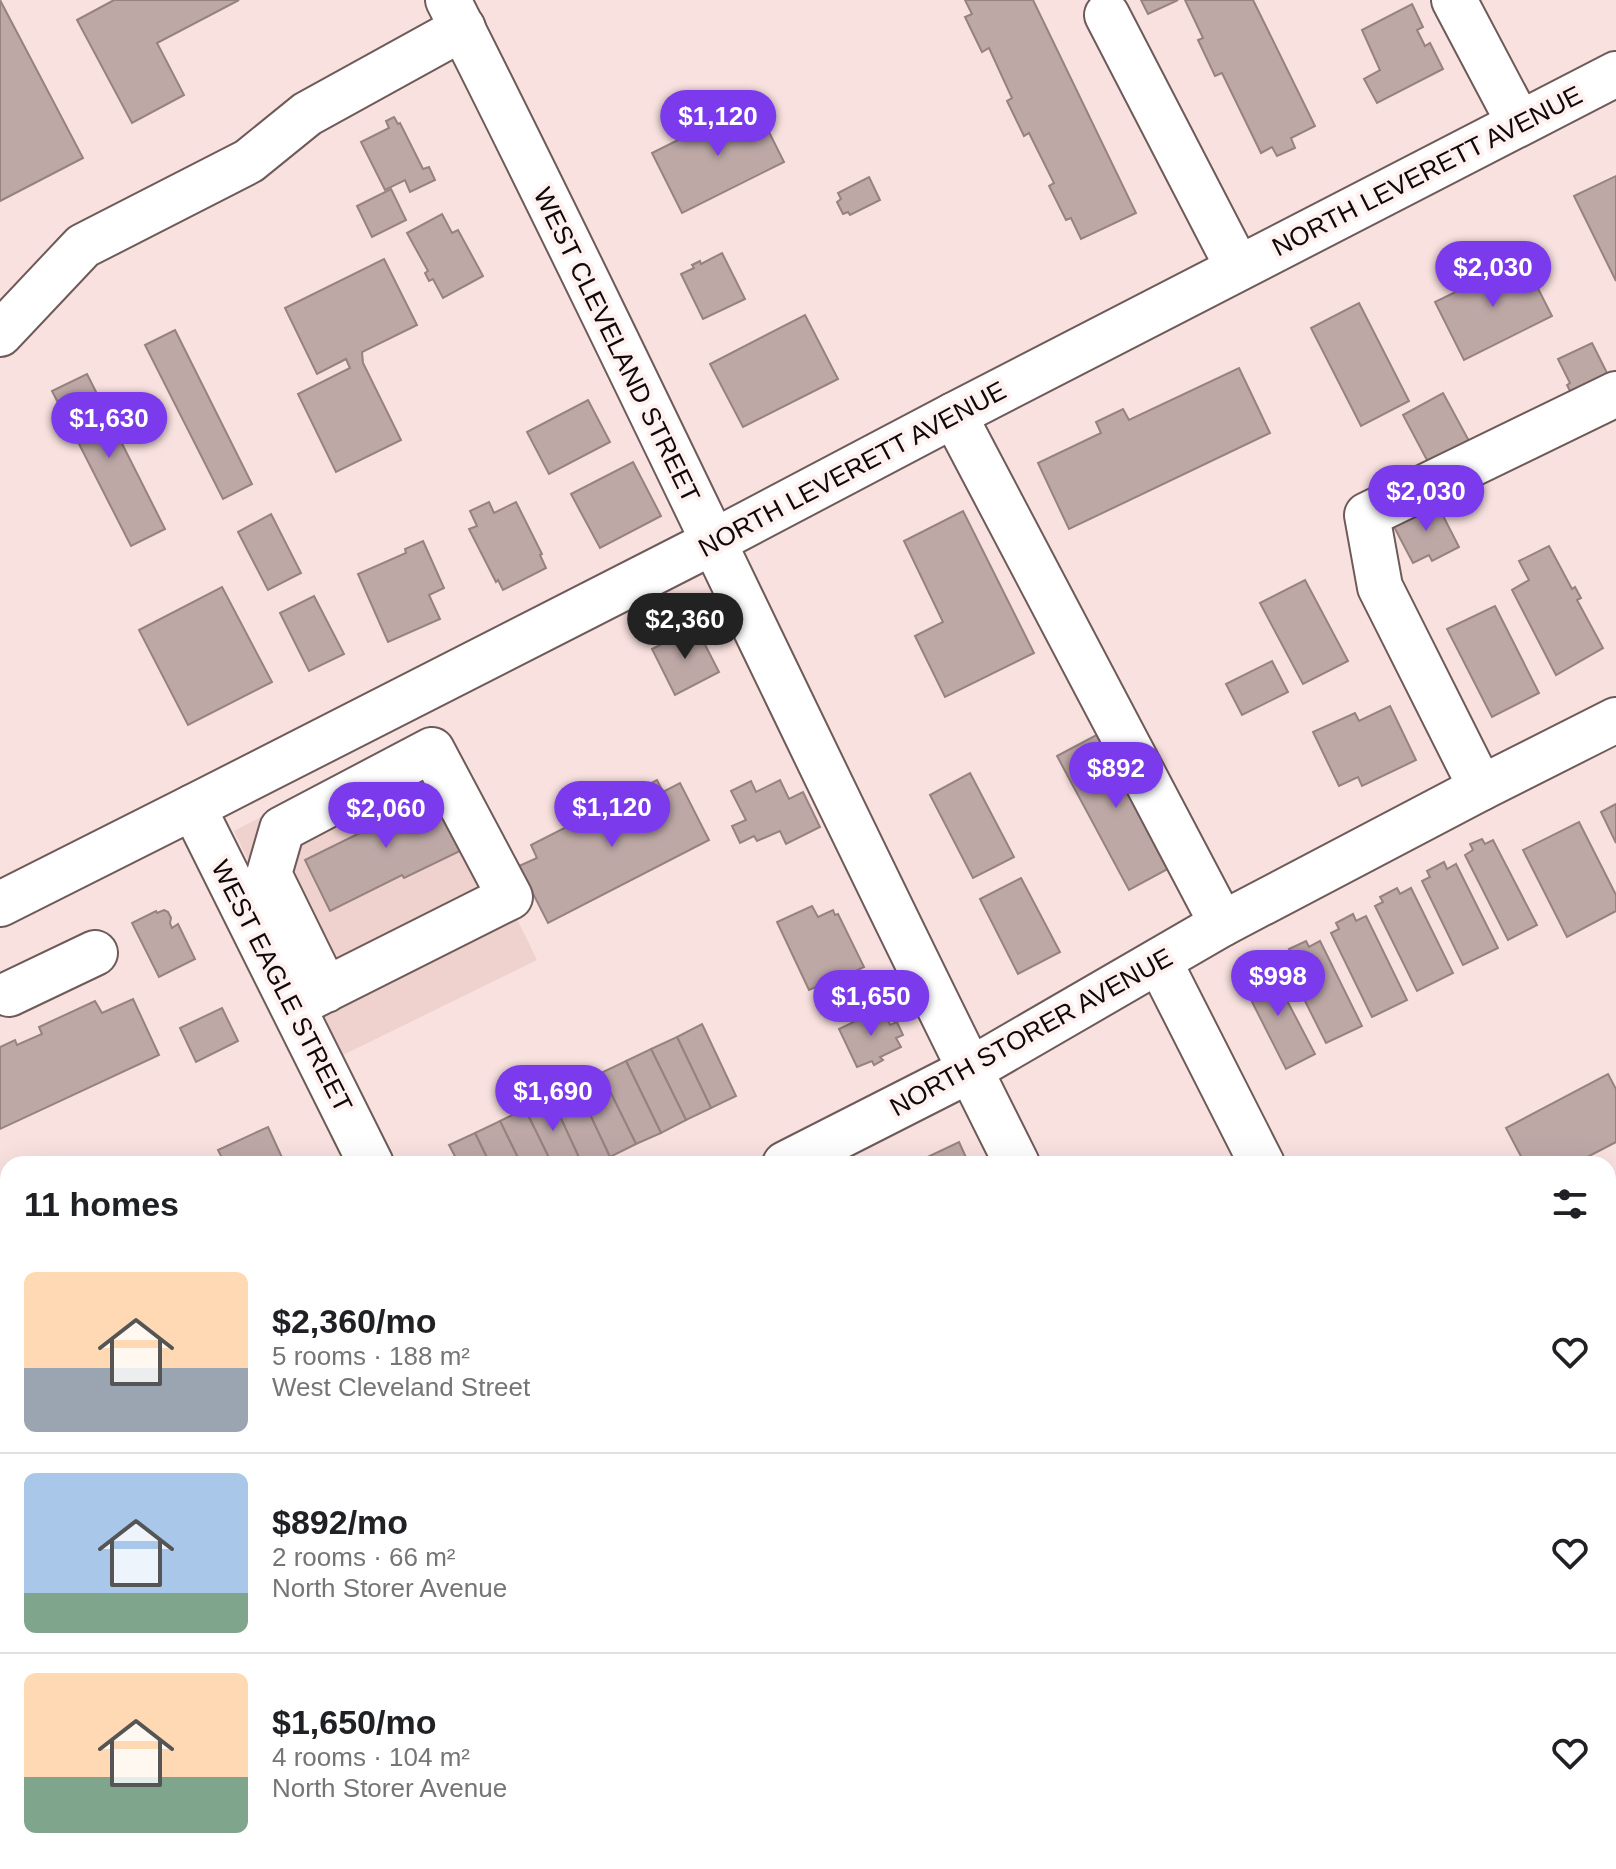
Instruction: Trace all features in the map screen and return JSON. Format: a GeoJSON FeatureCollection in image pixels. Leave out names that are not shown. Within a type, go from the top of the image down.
{"type":"FeatureCollection","features":[{"type":"Feature","properties":{"kind":"street"},"geometry":{"type":"LineString","coordinates":[[1454,0],[1519,123]]}},
{"type":"Feature","properties":{"kind":"street"},"geometry":{"type":"LineString","coordinates":[[0,334],[83,246],[249,161],[307,114],[456,14]]}},
{"type":"Feature","properties":{"kind":"street","name":"WEST CLEVELAND STREET"},"geometry":{"type":"LineString","coordinates":[[456,14],[1013,1156]]}},
{"type":"Feature","properties":{"kind":"street"},"geometry":{"type":"LineString","coordinates":[[1107,15],[1238,268]]}},
{"type":"Feature","properties":{"kind":"street","name":"NORTH LEVERETT AVENUE"},"geometry":{"type":"LineString","coordinates":[[0,904],[713,542],[1616,74]]}},
{"type":"Feature","properties":{"kind":"street"},"geometry":{"type":"LineString","coordinates":[[1481,788],[1380,587],[1367,515],[1616,394]]}},
{"type":"Feature","properties":{"kind":"street"},"geometry":{"type":"LineString","coordinates":[[954,415],[1222,924]]}},
{"type":"Feature","properties":{"kind":"street"},"geometry":{"type":"LineString","coordinates":[[378,713],[404,764]]}},
{"type":"Feature","properties":{"kind":"street","name":"NORTH STORER AVENUE"},"geometry":{"type":"LineString","coordinates":[[801,1156],[970,1070],[1222,924],[1616,720]]}},
{"type":"Feature","properties":{"kind":"street"},"geometry":{"type":"LineString","coordinates":[[432,750],[510,897],[310,998],[269,874],[282,829],[432,750]]}},
{"type":"Feature","properties":{"kind":"street","name":"WEST EAGLE STREET"},"geometry":{"type":"LineString","coordinates":[[193,807],[310,998],[368,1156]]}},
{"type":"Feature","properties":{"kind":"street"},"geometry":{"type":"LineString","coordinates":[[3,990],[95,953]]}},
{"type":"Feature","properties":{"kind":"street"},"geometry":{"type":"LineString","coordinates":[[1159,961],[1258,1156]]}},
{"type":"Feature","properties":{"kind":"shaded area"},"geometry":{"type":"Polygon","coordinates":[[[425,731],[537,960],[341,1056],[234,831],[425,731]]]}},
{"type":"Feature","properties":{"kind":"building"},"geometry":{"type":"Polygon","coordinates":[[[0,0],[83,158],[0,201],[0,0]]]}},
{"type":"Feature","properties":{"kind":"building"},"geometry":{"type":"Polygon","coordinates":[[[114,0],[239,0],[157,43],[184,95],[132,123],[77,20],[114,0]]]}},
{"type":"Feature","properties":{"kind":"building"},"geometry":{"type":"Polygon","coordinates":[[[965,0],[1033,0],[1136,213],[1081,239],[1071,218],[1066,220],[1049,186],[1054,183],[1029,133],[1024,136],[1007,101],[1012,98],[989,48],[982,52],[965,17],[972,14],[965,0]]]}},
{"type":"Feature","properties":{"kind":"building"},"geometry":{"type":"Polygon","coordinates":[[[1141,0],[1178,0],[1148,14],[1141,0]]]}},
{"type":"Feature","properties":{"kind":"building"},"geometry":{"type":"Polygon","coordinates":[[[1185,0],[1253,0],[1315,126],[1291,138],[1295,148],[1277,156],[1272,147],[1261,153],[1222,73],[1215,76],[1198,40],[1203,38],[1185,0]]]}},
{"type":"Feature","properties":{"kind":"building"},"geometry":{"type":"Polygon","coordinates":[[[1412,4],[1423,27],[1417,30],[1425,46],[1430,43],[1443,69],[1377,103],[1364,79],[1380,70],[1362,30],[1412,4]]]}},
{"type":"Feature","properties":{"kind":"building"},"geometry":{"type":"Polygon","coordinates":[[[754,102],[784,162],[682,213],[652,153],[754,102]]]}},
{"type":"Feature","properties":{"kind":"building"},"geometry":{"type":"Polygon","coordinates":[[[394,117],[423,169],[429,167],[435,180],[410,192],[405,180],[385,190],[361,142],[389,128],[386,121],[394,117]]]}},
{"type":"Feature","properties":{"kind":"building"},"geometry":{"type":"Polygon","coordinates":[[[1616,176],[1616,281],[1574,196],[1616,176]]]}},
{"type":"Feature","properties":{"kind":"building"},"geometry":{"type":"Polygon","coordinates":[[[869,177],[880,200],[850,215],[848,212],[843,214],[837,202],[841,199],[838,193],[869,177]]]}},
{"type":"Feature","properties":{"kind":"building"},"geometry":{"type":"Polygon","coordinates":[[[391,189],[406,220],[372,237],[357,206],[391,189]]]}},
{"type":"Feature","properties":{"kind":"building"},"geometry":{"type":"Polygon","coordinates":[[[442,214],[452,233],[458,230],[483,276],[443,298],[433,279],[429,281],[425,273],[428,271],[407,233],[442,214]]]}},
{"type":"Feature","properties":{"kind":"building"},"geometry":{"type":"Polygon","coordinates":[[[722,253],[745,299],[703,319],[681,274],[694,268],[692,265],[700,261],[701,264],[722,253]]]}},
{"type":"Feature","properties":{"kind":"building"},"geometry":{"type":"Polygon","coordinates":[[[384,259],[417,325],[362,352],[363,363],[401,440],[336,472],[298,394],[350,368],[346,359],[317,374],[285,308],[384,259]]]}},
{"type":"Feature","properties":{"kind":"building"},"geometry":{"type":"Polygon","coordinates":[[[1523,259],[1552,316],[1464,360],[1435,302],[1523,259]]]}},
{"type":"Feature","properties":{"kind":"building"},"geometry":{"type":"Polygon","coordinates":[[[1359,303],[1409,401],[1361,426],[1311,328],[1359,303]]]}},
{"type":"Feature","properties":{"kind":"building"},"geometry":{"type":"Polygon","coordinates":[[[805,315],[838,379],[743,427],[710,364],[805,315]]]}},
{"type":"Feature","properties":{"kind":"building"},"geometry":{"type":"Polygon","coordinates":[[[175,330],[252,484],[223,499],[145,345],[175,330]]]}},
{"type":"Feature","properties":{"kind":"building"},"geometry":{"type":"Polygon","coordinates":[[[1592,343],[1614,387],[1571,393],[1567,385],[1570,383],[1558,359],[1592,343]]]}},
{"type":"Feature","properties":{"kind":"building"},"geometry":{"type":"Polygon","coordinates":[[[1239,368],[1270,433],[1069,529],[1038,463],[1101,433],[1096,422],[1123,409],[1129,420],[1239,368]]]}},
{"type":"Feature","properties":{"kind":"building"},"geometry":{"type":"Polygon","coordinates":[[[87,374],[165,529],[131,546],[52,391],[87,374]]]}},
{"type":"Feature","properties":{"kind":"building"},"geometry":{"type":"Polygon","coordinates":[[[1443,393],[1469,441],[1428,462],[1403,415],[1443,393]]]}},
{"type":"Feature","properties":{"kind":"building"},"geometry":{"type":"Polygon","coordinates":[[[588,400],[610,442],[549,474],[527,432],[588,400]]]}},
{"type":"Feature","properties":{"kind":"building"},"geometry":{"type":"Polygon","coordinates":[[[633,462],[661,516],[600,548],[571,494],[633,462]]]}},
{"type":"Feature","properties":{"kind":"building"},"geometry":{"type":"Polygon","coordinates":[[[1435,500],[1459,547],[1432,561],[1429,555],[1413,563],[1392,523],[1435,500]]]}},
{"type":"Feature","properties":{"kind":"building"},"geometry":{"type":"Polygon","coordinates":[[[489,502],[494,513],[516,502],[546,568],[503,590],[469,529],[477,526],[470,511],[489,502]]]}},
{"type":"Feature","properties":{"kind":"building"},"geometry":{"type":"Polygon","coordinates":[[[963,511],[1034,653],[945,697],[915,636],[943,622],[904,541],[963,511]]]}},
{"type":"Feature","properties":{"kind":"building"},"geometry":{"type":"Polygon","coordinates":[[[271,514],[301,573],[268,590],[238,532],[271,514]]]}},
{"type":"Feature","properties":{"kind":"building"},"geometry":{"type":"Polygon","coordinates":[[[423,541],[444,588],[429,595],[440,619],[388,642],[358,574],[406,553],[405,549],[423,541]]]}},
{"type":"Feature","properties":{"kind":"building"},"geometry":{"type":"Polygon","coordinates":[[[1549,546],[1572,589],[1575,587],[1581,598],[1577,600],[1603,648],[1556,675],[1512,590],[1529,580],[1519,561],[1549,546]]]}},
{"type":"Feature","properties":{"kind":"building"},"geometry":{"type":"Polygon","coordinates":[[[1305,580],[1348,661],[1303,684],[1260,603],[1305,580]]]}},
{"type":"Feature","properties":{"kind":"building"},"geometry":{"type":"Polygon","coordinates":[[[222,587],[272,682],[188,725],[139,630],[222,587]]]}},
{"type":"Feature","properties":{"kind":"building"},"geometry":{"type":"Polygon","coordinates":[[[314,596],[344,654],[309,671],[280,613],[314,596]]]}},
{"type":"Feature","properties":{"kind":"building"},"geometry":{"type":"Polygon","coordinates":[[[1495,606],[1539,693],[1492,717],[1447,629],[1495,606]]]}},
{"type":"Feature","properties":{"kind":"building"},"geometry":{"type":"Polygon","coordinates":[[[696,627],[719,672],[675,695],[652,649],[696,627]]]}},
{"type":"Feature","properties":{"kind":"building"},"geometry":{"type":"Polygon","coordinates":[[[1272,661],[1288,692],[1242,715],[1226,684],[1272,661]]]}},
{"type":"Feature","properties":{"kind":"building"},"geometry":{"type":"Polygon","coordinates":[[[1390,706],[1416,760],[1362,786],[1358,777],[1339,786],[1313,732],[1355,713],[1359,721],[1390,706]]]}},
{"type":"Feature","properties":{"kind":"building"},"geometry":{"type":"Polygon","coordinates":[[[1104,731],[1175,865],[1129,890],[1057,756],[1104,731]]]}},
{"type":"Feature","properties":{"kind":"building"},"geometry":{"type":"Polygon","coordinates":[[[970,773],[1014,857],[973,878],[930,795],[970,773]]]}},
{"type":"Feature","properties":{"kind":"building"},"geometry":{"type":"Polygon","coordinates":[[[657,780],[663,792],[680,783],[709,840],[548,923],[519,866],[537,858],[531,845],[580,820],[586,832],[615,817],[608,805],[657,780]]]}},
{"type":"Feature","properties":{"kind":"building"},"geometry":{"type":"Polygon","coordinates":[[[780,780],[789,799],[803,792],[820,827],[786,844],[780,831],[757,841],[754,836],[740,843],[732,826],[746,820],[731,791],[751,781],[756,792],[780,780]]]}},
{"type":"Feature","properties":{"kind":"building"},"geometry":{"type":"Polygon","coordinates":[[[433,787],[464,849],[404,878],[402,875],[330,911],[305,860],[376,825],[372,818],[433,787]]]}},
{"type":"Feature","properties":{"kind":"building"},"geometry":{"type":"Polygon","coordinates":[[[1616,804],[1616,843],[1601,812],[1616,804]]]}},
{"type":"Feature","properties":{"kind":"building"},"geometry":{"type":"Polygon","coordinates":[[[1579,822],[1616,895],[1616,911],[1567,937],[1523,850],[1579,822]]]}},
{"type":"Feature","properties":{"kind":"building"},"geometry":{"type":"Polygon","coordinates":[[[1482,839],[1485,844],[1493,840],[1537,925],[1508,940],[1465,855],[1473,850],[1470,844],[1482,839]]]}},
{"type":"Feature","properties":{"kind":"building"},"geometry":{"type":"Polygon","coordinates":[[[1444,862],[1447,869],[1456,864],[1498,948],[1463,965],[1422,881],[1430,877],[1427,871],[1444,862]]]}},
{"type":"Feature","properties":{"kind":"building"},"geometry":{"type":"Polygon","coordinates":[[[1021,878],[1060,952],[1018,974],[980,899],[1021,878]]]}},
{"type":"Feature","properties":{"kind":"building"},"geometry":{"type":"Polygon","coordinates":[[[1397,888],[1400,894],[1411,888],[1453,973],[1417,991],[1375,906],[1383,902],[1380,897],[1397,888]]]}},
{"type":"Feature","properties":{"kind":"building"},"geometry":{"type":"Polygon","coordinates":[[[812,906],[818,917],[833,910],[835,915],[838,914],[864,967],[809,990],[777,922],[812,906]]]}},
{"type":"Feature","properties":{"kind":"building"},"geometry":{"type":"Polygon","coordinates":[[[164,910],[171,918],[172,928],[178,924],[195,959],[159,977],[132,923],[164,910]]]}},
{"type":"Feature","properties":{"kind":"building"},"geometry":{"type":"Polygon","coordinates":[[[1353,914],[1356,921],[1366,916],[1407,1000],[1372,1017],[1331,933],[1339,929],[1336,923],[1353,914]]]}},
{"type":"Feature","properties":{"kind":"building"},"geometry":{"type":"Polygon","coordinates":[[[1306,941],[1309,947],[1320,941],[1362,1026],[1326,1043],[1284,959],[1292,955],[1289,949],[1306,941]]]}},
{"type":"Feature","properties":{"kind":"building"},"geometry":{"type":"Polygon","coordinates":[[[1259,968],[1263,974],[1271,970],[1315,1054],[1286,1069],[1243,984],[1251,980],[1248,974],[1259,968]]]}},
{"type":"Feature","properties":{"kind":"building"},"geometry":{"type":"Polygon","coordinates":[[[133,999],[159,1055],[0,1129],[0,1047],[15,1040],[17,1045],[42,1034],[39,1027],[95,1001],[102,1013],[133,999]]]}},
{"type":"Feature","properties":{"kind":"building"},"geometry":{"type":"Polygon","coordinates":[[[222,1008],[238,1041],[196,1062],[180,1028],[222,1008]]]}},
{"type":"Feature","properties":{"kind":"building"},"geometry":{"type":"Polygon","coordinates":[[[883,1008],[890,1025],[897,1022],[903,1035],[896,1038],[901,1047],[880,1057],[883,1060],[874,1065],[872,1061],[857,1067],[839,1029],[883,1008]]]}},
{"type":"Feature","properties":{"kind":"building"},"geometry":{"type":"Polygon","coordinates":[[[702,1024],[736,1096],[711,1108],[677,1037],[702,1024]]]}},
{"type":"Feature","properties":{"kind":"building"},"geometry":{"type":"Polygon","coordinates":[[[677,1037],[711,1108],[686,1120],[651,1049],[677,1037]]]}},
{"type":"Feature","properties":{"kind":"building"},"geometry":{"type":"Polygon","coordinates":[[[651,1049],[686,1120],[661,1133],[626,1061],[651,1049]]]}},
{"type":"Feature","properties":{"kind":"building"},"geometry":{"type":"Polygon","coordinates":[[[626,1061],[661,1133],[636,1144],[601,1073],[626,1061]]]}},
{"type":"Feature","properties":{"kind":"building"},"geometry":{"type":"Polygon","coordinates":[[[601,1073],[636,1144],[610,1156],[576,1085],[601,1073]]]}},
{"type":"Feature","properties":{"kind":"building"},"geometry":{"type":"Polygon","coordinates":[[[1608,1074],[1616,1089],[1616,1142],[1589,1156],[1521,1156],[1506,1128],[1608,1074]]]}},
{"type":"Feature","properties":{"kind":"building"},"geometry":{"type":"Polygon","coordinates":[[[576,1085],[610,1156],[578,1156],[551,1097],[576,1085]]]}},
{"type":"Feature","properties":{"kind":"building"},"geometry":{"type":"Polygon","coordinates":[[[551,1097],[578,1156],[548,1156],[525,1109],[551,1097]]]}},
{"type":"Feature","properties":{"kind":"building"},"geometry":{"type":"Polygon","coordinates":[[[525,1109],[548,1156],[517,1156],[500,1121],[525,1109]]]}},
{"type":"Feature","properties":{"kind":"building"},"geometry":{"type":"Polygon","coordinates":[[[500,1121],[517,1156],[486,1156],[475,1133],[500,1121]]]}},
{"type":"Feature","properties":{"kind":"building"},"geometry":{"type":"Polygon","coordinates":[[[268,1127],[281,1156],[221,1156],[218,1150],[268,1127]]]}},
{"type":"Feature","properties":{"kind":"building"},"geometry":{"type":"Polygon","coordinates":[[[475,1133],[486,1156],[455,1156],[449,1145],[475,1133]]]}},
{"type":"Feature","properties":{"kind":"building"},"geometry":{"type":"Polygon","coordinates":[[[959,1142],[965,1156],[930,1156],[959,1142]]]}}]}
